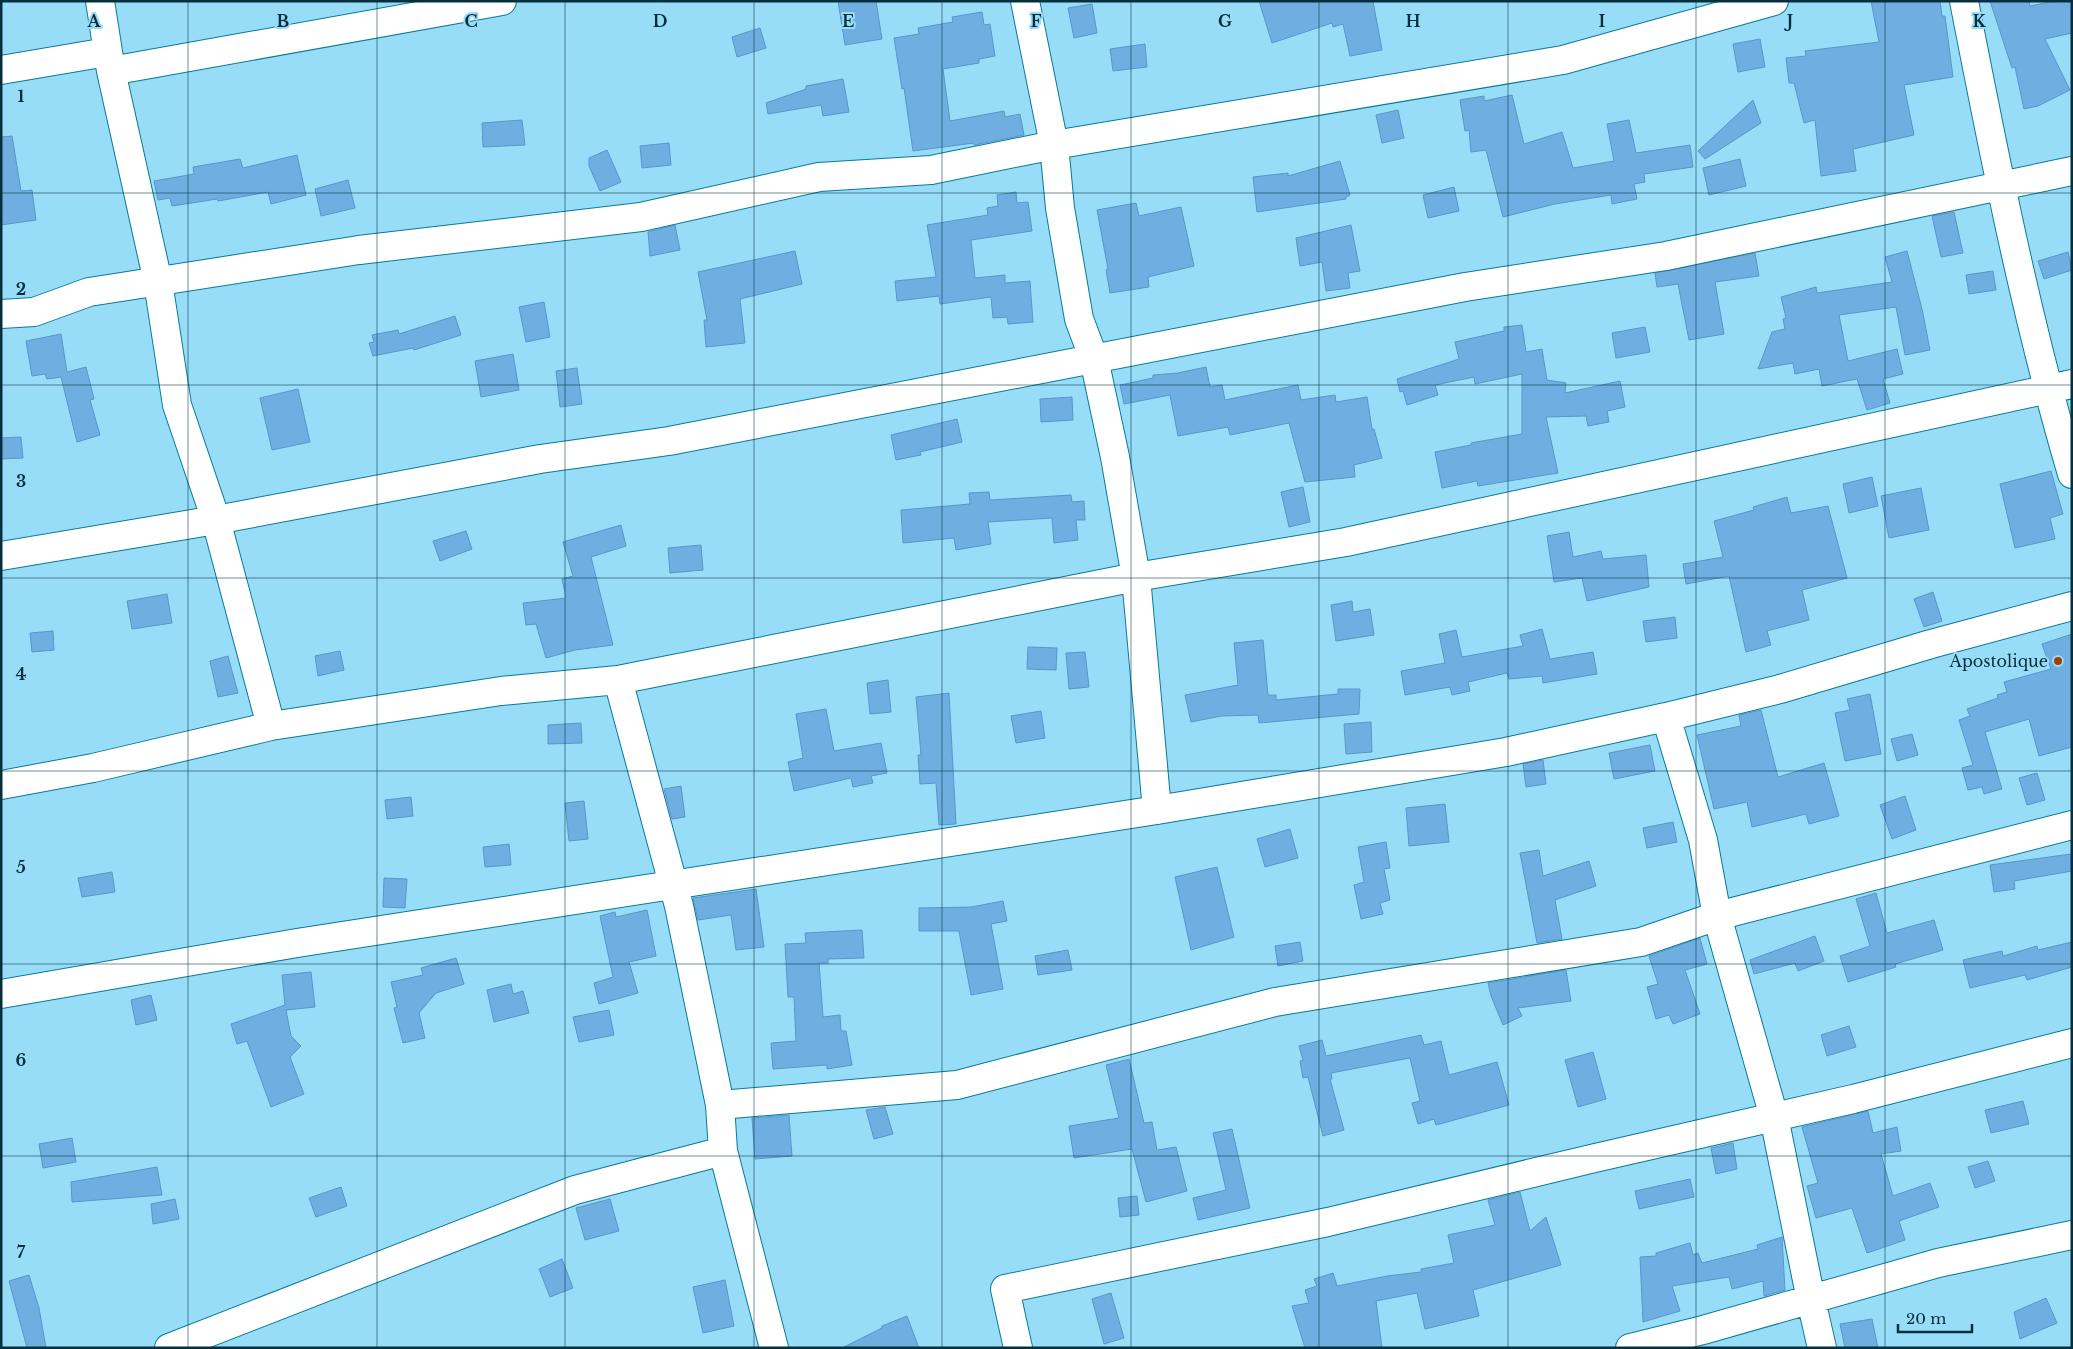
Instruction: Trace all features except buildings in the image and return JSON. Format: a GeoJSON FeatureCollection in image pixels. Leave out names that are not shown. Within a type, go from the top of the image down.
{"type":"FeatureCollection","features":[{"type":"Feature","properties":{"kind":"street"},"geometry":{"type":"LineString","coordinates":[[100,1],[109,61],[158,282],[177,405],[216,520],[271,726]]}},
{"type":"Feature","properties":{"kind":"street"},"geometry":{"type":"LineString","coordinates":[[1,70],[109,61],[502,1]]}},
{"type":"Feature","properties":{"kind":"street"},"geometry":{"type":"LineString","coordinates":[[1025,1],[1054,145],[1060,208],[1079,319],[1094,358],[1115,457],[1136,577],[1157,810]]}},
{"type":"Feature","properties":{"kind":"street"},"geometry":{"type":"LineString","coordinates":[[1,314],[34,312],[89,292],[359,250],[642,217],[819,177],[931,170],[1054,145],[1564,60],[1774,1]]}},
{"type":"Feature","properties":{"kind":"street"},"geometry":{"type":"LineString","coordinates":[[1964,1],[2000,186],[2059,387],[2072,474]]}},
{"type":"Feature","properties":{"kind":"street"},"geometry":{"type":"LineString","coordinates":[[1,556],[216,520],[540,459],[669,442],[1465,287],[1666,256],[2072,171]]}},
{"type":"Feature","properties":{"kind":"street"},"geometry":{"type":"LineString","coordinates":[[1,785],[93,768],[271,726],[501,691],[618,680],[1136,577],[1346,542],[2059,387]]}},
{"type":"Feature","properties":{"kind":"street"},"geometry":{"type":"LineString","coordinates":[[1,994],[306,942],[1157,810],[1506,752],[1666,717],[1780,689],[1931,644],[2072,606]]}},
{"type":"Feature","properties":{"kind":"street"},"geometry":{"type":"LineString","coordinates":[[618,680],[674,884],[720,1105],[723,1151],[774,1348]]}},
{"type":"Feature","properties":{"kind":"street"},"geometry":{"type":"LineString","coordinates":[[1666,717],[1703,840],[1717,916],[1774,1117],[1810,1300],[1822,1348]]}},
{"type":"Feature","properties":{"kind":"street"},"geometry":{"type":"LineString","coordinates":[[720,1105],[957,1085],[1275,1002],[1641,942],[1717,916],[2072,825]]}},
{"type":"Feature","properties":{"kind":"street"},"geometry":{"type":"LineString","coordinates":[[1018,1348],[1004,1289],[1328,1222],[1774,1117],[2072,1043]]}},
{"type":"Feature","properties":{"kind":"street"},"geometry":{"type":"LineString","coordinates":[[169,1348],[575,1190],[723,1151]]}},
{"type":"Feature","properties":{"kind":"street"},"geometry":{"type":"LineString","coordinates":[[1630,1348],[1703,1330],[1938,1263],[2072,1235]]}},
{"type":"Feature","properties":{"kind":"place","name":"Apostolique"},"geometry":{"type":"Point","coordinates":[2058,661]}}]}
